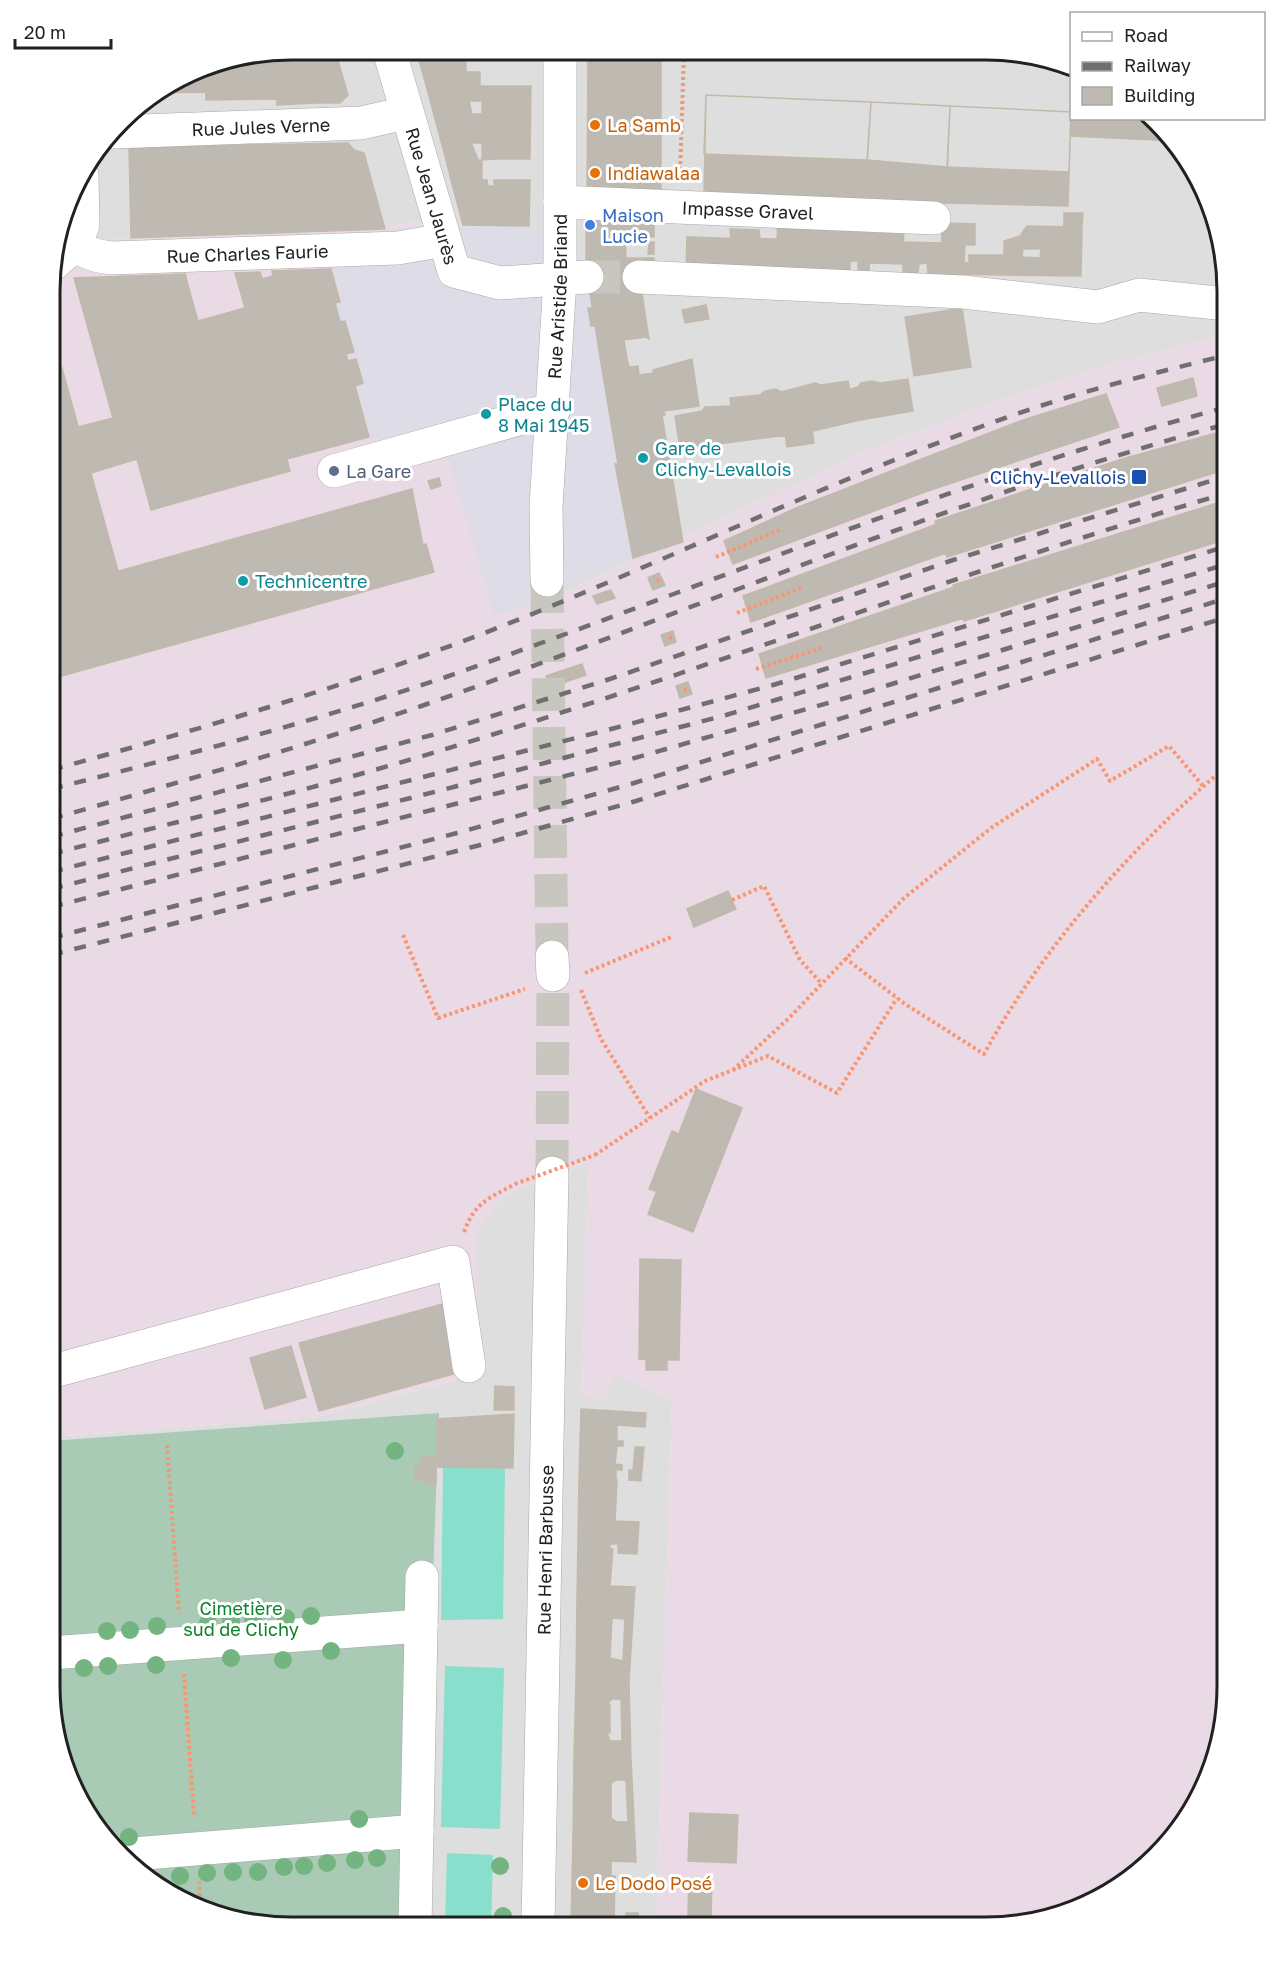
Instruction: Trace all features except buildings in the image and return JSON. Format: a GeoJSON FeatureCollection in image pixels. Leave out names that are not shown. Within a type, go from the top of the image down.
{"type":"FeatureCollection","features":[{"type":"Feature","properties":{"kind":"street","name":"Rue Jean Jaurès"},"geometry":{"type":"LineString","coordinates":[[392,60],[454,271],[500,282],[531,283],[574,278]]}},
{"type":"Feature","properties":{"kind":"street","name":"Rue Aristide Briand"},"geometry":{"type":"LineString","coordinates":[[547,580],[546,507],[554,409],[574,278],[560,202],[560,60]]}},
{"type":"Feature","properties":{"kind":"street","name":"Rue Jules Verne"},"geometry":{"type":"LineString","coordinates":[[124,132],[361,123],[406,113]]}},
{"type":"Feature","properties":{"kind":"street"},"geometry":{"type":"LineString","coordinates":[[64,244],[83,225],[82,193]]}},
{"type":"Feature","properties":{"kind":"street","name":"Impasse Gravel"},"geometry":{"type":"LineString","coordinates":[[560,202],[934,218]]}},
{"type":"Feature","properties":{"kind":"street","name":"Rue Charles Faurie"},"geometry":{"type":"LineString","coordinates":[[64,246],[95,257],[112,258],[398,248],[444,240]]}},
{"type":"Feature","properties":{"kind":"street"},"geometry":{"type":"LineString","coordinates":[[639,277],[963,292],[1098,307],[1139,295],[1217,303]]}},
{"type":"Feature","properties":{"kind":"street"},"geometry":{"type":"LineString","coordinates":[[334,471],[554,409]]}},
{"type":"Feature","properties":{"kind":"street","name":"Rue Henri Barbusse"},"geometry":{"type":"LineString","coordinates":[[538,1917],[552,1173]]}},
{"type":"Feature","properties":{"kind":"street"},"geometry":{"type":"LineString","coordinates":[[60,1369],[453,1262],[469,1366]]}},
{"type":"Feature","properties":{"kind":"street"},"geometry":{"type":"LineString","coordinates":[[415,1917],[422,1576]]}},
{"type":"Feature","properties":{"kind":"street"},"geometry":{"type":"LineString","coordinates":[[60,1652],[421,1626]]}},
{"type":"Feature","properties":{"kind":"street"},"geometry":{"type":"LineString","coordinates":[[133,1854],[417,1832]]}},
{"type":"Feature","properties":{"kind":"path"},"geometry":{"type":"LineString","coordinates":[[679,207],[684,60]]}},
{"type":"Feature","properties":{"kind":"path"},"geometry":{"type":"LineString","coordinates":[[716,557],[782,529]]}},
{"type":"Feature","properties":{"kind":"path"},"geometry":{"type":"LineString","coordinates":[[656,581],[662,579]]}},
{"type":"Feature","properties":{"kind":"path"},"geometry":{"type":"LineString","coordinates":[[737,613],[801,588]]}},
{"type":"Feature","properties":{"kind":"path"},"geometry":{"type":"LineString","coordinates":[[669,638],[674,636]]}},
{"type":"Feature","properties":{"kind":"path"},"geometry":{"type":"LineString","coordinates":[[756,669],[822,648]]}},
{"type":"Feature","properties":{"kind":"path"},"geometry":{"type":"LineString","coordinates":[[684,690],[690,688]]}},
{"type":"Feature","properties":{"kind":"path"},"geometry":{"type":"LineString","coordinates":[[733,1070],[822,984],[874,927],[937,870],[1000,821],[1097,759],[1110,781],[1168,746],[1203,786]]}},
{"type":"Feature","properties":{"kind":"path"},"geometry":{"type":"LineString","coordinates":[[845,958],[897,998],[984,1054],[1007,1013],[1071,928],[1120,870],[1217,774]]}},
{"type":"Feature","properties":{"kind":"path"},"geometry":{"type":"LineString","coordinates":[[732,900],[764,886],[800,960],[822,984]]}},
{"type":"Feature","properties":{"kind":"path"},"geometry":{"type":"LineString","coordinates":[[403,935],[438,1018],[671,937]]}},
{"type":"Feature","properties":{"kind":"path"},"geometry":{"type":"LineString","coordinates":[[558,976],[601,1039],[650,1118]]}},
{"type":"Feature","properties":{"kind":"path"},"geometry":{"type":"LineString","coordinates":[[453,1262],[471,1212],[479,1204],[515,1184],[595,1155],[705,1082],[768,1056],[837,1093],[897,998]]}},
{"type":"Feature","properties":{"kind":"shaded area"},"geometry":{"type":"Polygon","coordinates":[[[276,60],[1001,60],[1031,64],[1070,76],[1070,120],[1141,120],[1160,139],[1186,176],[1205,217],[1213,246],[1217,276],[1217,338],[1098,368],[1006,398],[859,454],[553,598],[435,215],[385,229],[65,242],[72,217],[91,176],[117,139],[139,117],[163,99],[189,84],[217,72],[246,64],[276,60]]]}},
{"type":"Feature","properties":{"kind":"shaded area"},"geometry":{"type":"Polygon","coordinates":[[[435,214],[553,598],[859,454],[1006,398],[1098,368],[1217,338],[1217,1701],[1213,1731],[1205,1760],[1186,1801],[1160,1838],[1138,1860],[1114,1878],[1060,1905],[1031,1913],[1001,1917],[656,1917],[672,1399],[616,1375],[602,1398],[582,1397],[588,1161],[514,1190],[493,1207],[477,1230],[477,1375],[316,1417],[60,1436],[60,276],[64,246],[65,242],[385,229],[435,214]]]}},
{"type":"Feature","properties":{"kind":"shaded area","name":"Place du 8 Mai 1945"},"geometry":{"type":"Polygon","coordinates":[[[463,225],[529,226],[579,254],[586,253],[586,267],[618,464],[615,465],[633,558],[574,580],[527,605],[494,615],[447,455],[381,472],[355,386],[356,359],[348,361],[346,354],[354,352],[345,321],[340,322],[335,303],[339,302],[331,269],[391,259],[385,229],[463,225]]]}},
{"type":"Feature","properties":{"kind":"shaded area"},"geometry":{"type":"Polygon","coordinates":[[[588,1161],[582,1397],[616,1375],[672,1399],[656,1917],[276,1917],[246,1913],[217,1905],[189,1893],[163,1878],[139,1860],[117,1838],[91,1801],[72,1760],[64,1731],[60,1701],[60,1436],[316,1417],[477,1375],[477,1230],[493,1207],[514,1190],[588,1161]]]}},
{"type":"Feature","properties":{"kind":"shaded area"},"geometry":{"type":"Polygon","coordinates":[[[443,1468],[505,1468],[503,1619],[441,1620],[443,1468]]]}},
{"type":"Feature","properties":{"kind":"shaded area"},"geometry":{"type":"Polygon","coordinates":[[[445,1666],[504,1668],[500,1829],[441,1827],[445,1666]]]}},
{"type":"Feature","properties":{"kind":"shaded area"},"geometry":{"type":"Polygon","coordinates":[[[447,1853],[493,1855],[491,1917],[445,1917],[447,1853]]]}},
{"type":"Feature","properties":{"kind":"green space","name":"Cimetière sud de Clichy"},"geometry":{"type":"Polygon","coordinates":[[[439,1413],[428,1712],[428,1917],[276,1917],[246,1913],[217,1905],[176,1886],[139,1860],[117,1838],[99,1814],[84,1788],[72,1760],[64,1731],[60,1701],[60,1440],[439,1413]]]}},
{"type":"Feature","properties":{"kind":"tunnel"},"geometry":{"type":"LineString","coordinates":[[587,277],[639,277]]}},
{"type":"Feature","properties":{"kind":"tunnel"},"geometry":{"type":"LineString","coordinates":[[547,580],[552,957]]}},
{"type":"Feature","properties":{"kind":"tunnel"},"geometry":{"type":"LineString","coordinates":[[552,1173],[553,975]]}},
{"type":"Feature","properties":{"kind":"railway"},"geometry":{"type":"LineString","coordinates":[[60,767],[268,707],[429,654],[551,606],[894,460],[964,433],[1082,393],[1217,358]]}},
{"type":"Feature","properties":{"kind":"railway"},"geometry":{"type":"LineString","coordinates":[[60,787],[249,737],[397,693],[543,642],[834,534],[1029,466],[1217,410]]}},
{"type":"Feature","properties":{"kind":"railway"},"geometry":{"type":"LineString","coordinates":[[60,816],[380,720],[527,668],[924,520],[1024,485],[1217,427]]}},
{"type":"Feature","properties":{"kind":"railway"},"geometry":{"type":"LineString","coordinates":[[60,835],[432,735],[610,679],[953,560],[1217,479]]}},
{"type":"Feature","properties":{"kind":"railway"},"geometry":{"type":"LineString","coordinates":[[60,852],[294,792],[439,751],[637,688],[1029,555],[1217,496]]}},
{"type":"Feature","properties":{"kind":"railway"},"geometry":{"type":"LineString","coordinates":[[60,870],[615,728],[773,685],[1217,549]]}},
{"type":"Feature","properties":{"kind":"railway"},"geometry":{"type":"LineString","coordinates":[[60,887],[726,715],[1217,567]]}},
{"type":"Feature","properties":{"kind":"railway"},"geometry":{"type":"LineString","coordinates":[[60,905],[624,761],[856,695],[1217,584]]}},
{"type":"Feature","properties":{"kind":"railway"},"geometry":{"type":"LineString","coordinates":[[60,936],[457,833],[631,784],[1217,601]]}},
{"type":"Feature","properties":{"kind":"railway"},"geometry":{"type":"LineString","coordinates":[[60,953],[484,844],[636,801],[1217,620]]}},
{"type":"Feature","properties":{"kind":"place","name":"La Samb"},"geometry":{"type":"Point","coordinates":[595,125]}},
{"type":"Feature","properties":{"kind":"place","name":"Indiawalaa"},"geometry":{"type":"Point","coordinates":[595,173]}},
{"type":"Feature","properties":{"kind":"place","name":"Maison Lucie"},"geometry":{"type":"Point","coordinates":[590,225]}},
{"type":"Feature","properties":{"kind":"place","name":"Place du 8 Mai 1945"},"geometry":{"type":"Point","coordinates":[486,414]}},
{"type":"Feature","properties":{"kind":"place","name":"Gare de Clichy-Levallois"},"geometry":{"type":"Point","coordinates":[643,458]}},
{"type":"Feature","properties":{"kind":"place","name":"La Gare"},"geometry":{"type":"Point","coordinates":[334,471]}},
{"type":"Feature","properties":{"kind":"place","name":"Clichy-Levallois"},"geometry":{"type":"Point","coordinates":[1139,477]}},
{"type":"Feature","properties":{"kind":"place","name":"Technicentre"},"geometry":{"type":"Point","coordinates":[243,581]}},
{"type":"Feature","properties":{"kind":"place","name":"Le Dodo Posé"},"geometry":{"type":"Point","coordinates":[583,1883]}}]}
